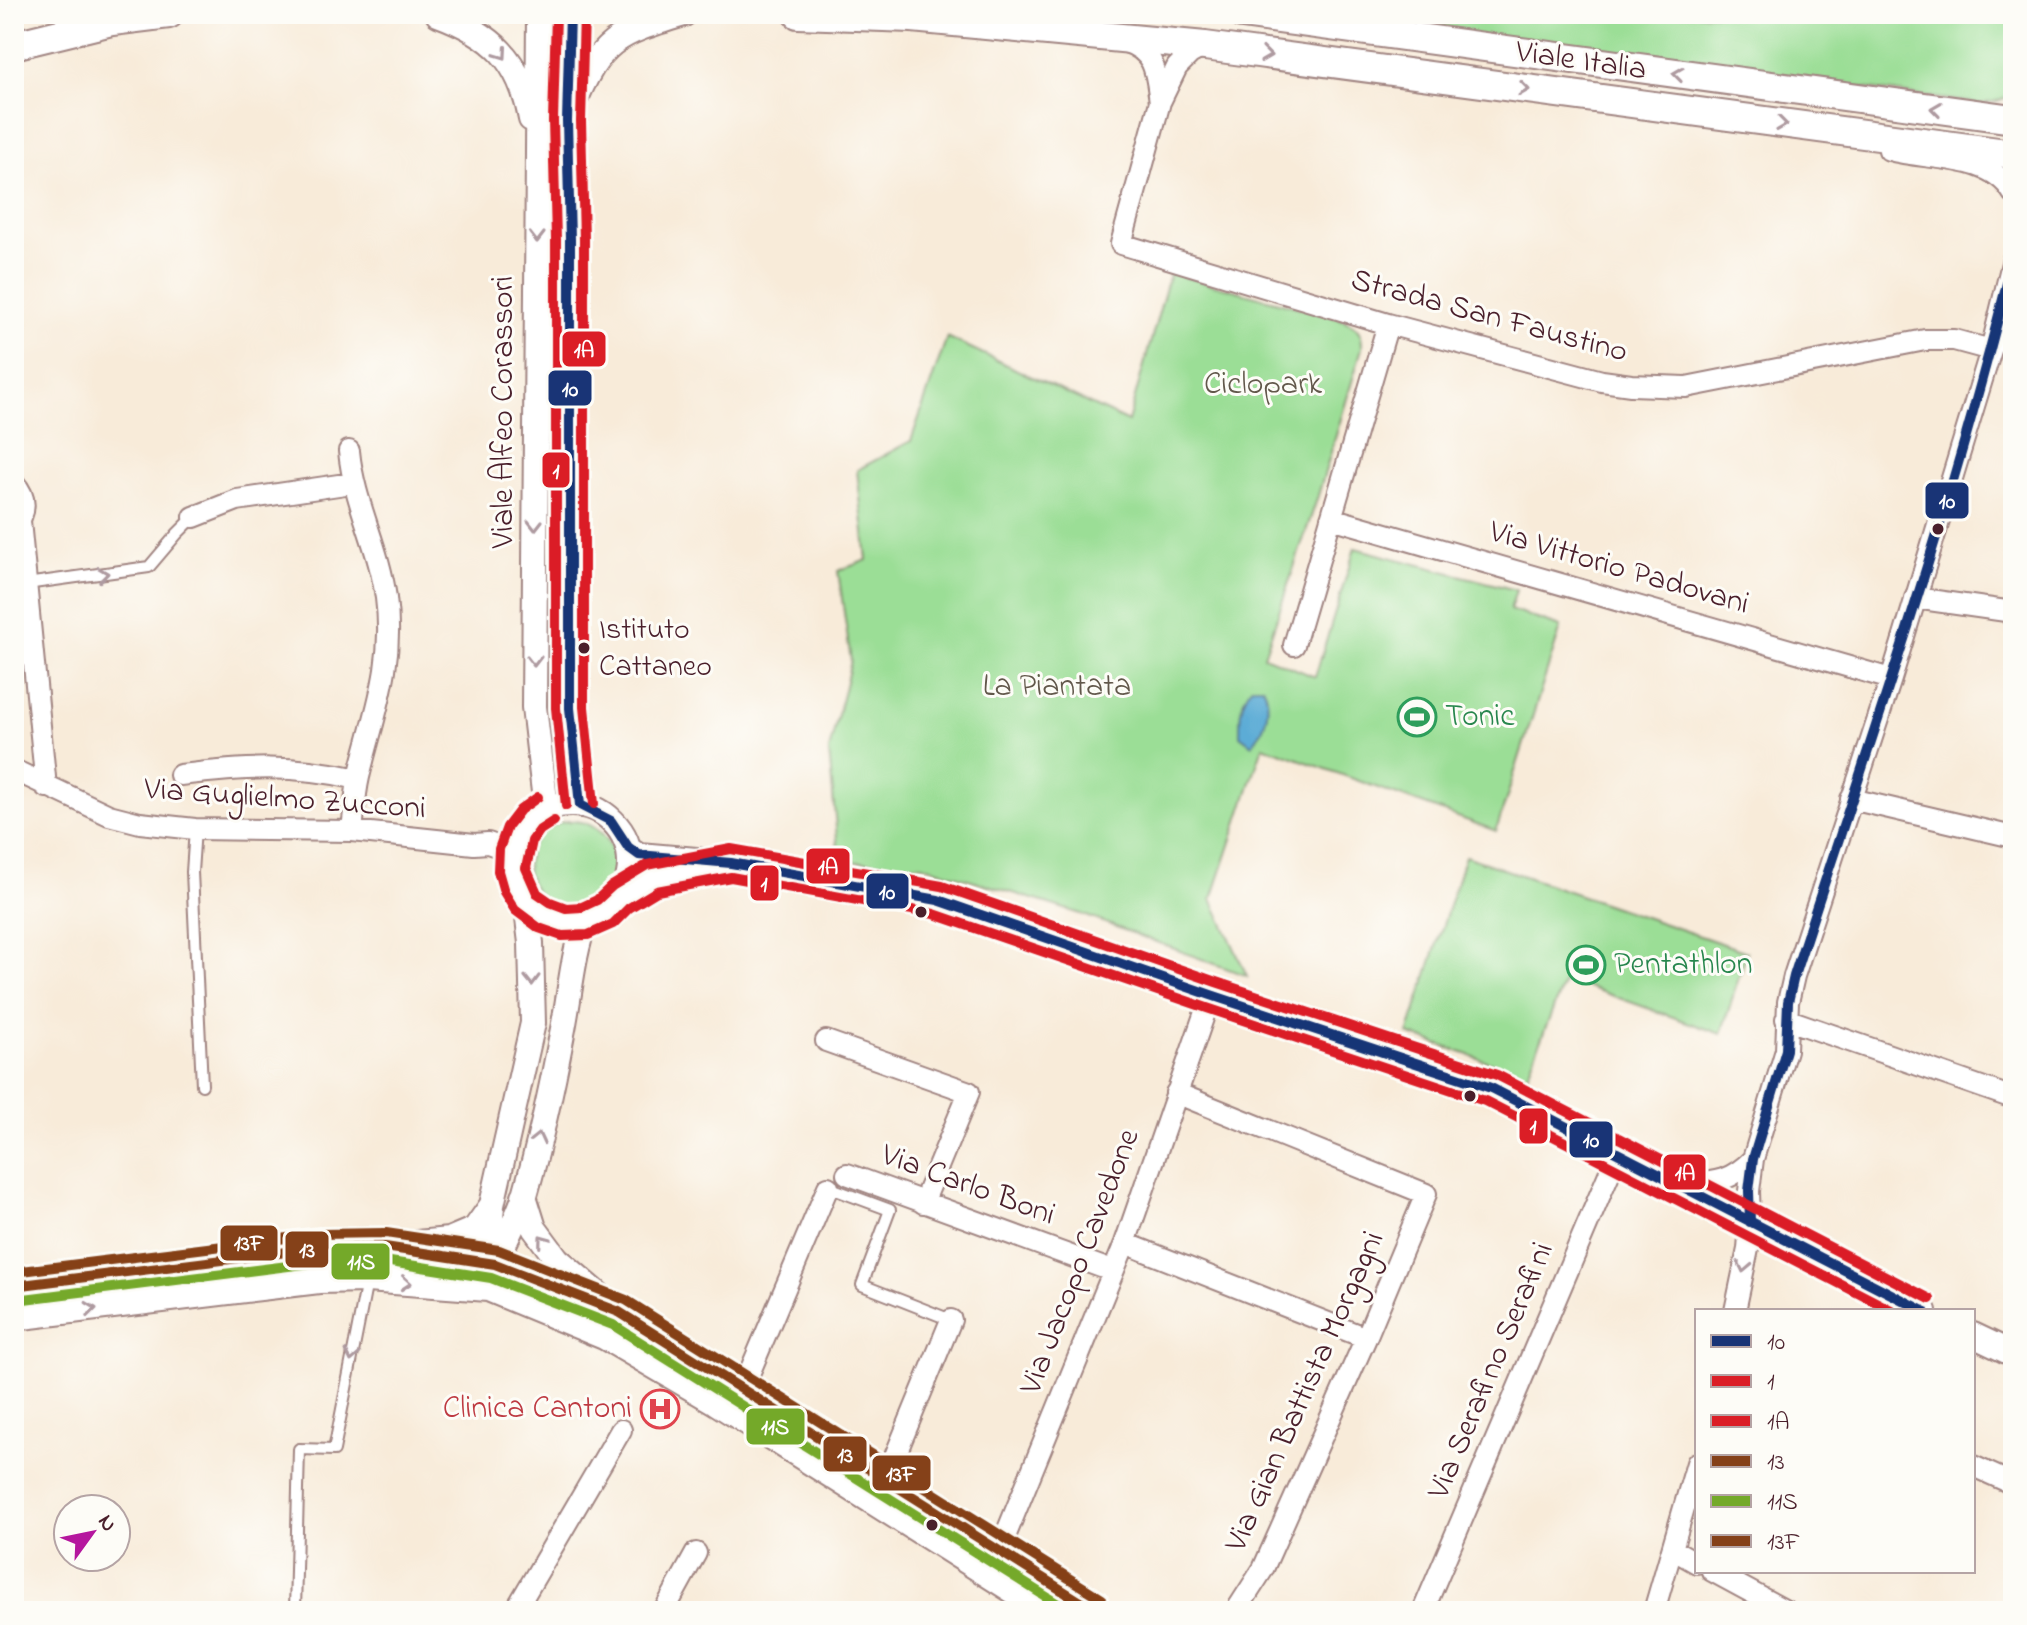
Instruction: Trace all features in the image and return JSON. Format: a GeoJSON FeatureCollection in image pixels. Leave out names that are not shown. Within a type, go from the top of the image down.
{"type":"FeatureCollection","features":[{"type":"Feature","properties":{"kind":"main road"},"geometry":{"type":"LineString","coordinates":[[14,45],[112,21],[169,14]]}},
{"type":"Feature","properties":{"kind":"main road","name":"Viale Italia"},"geometry":{"type":"LineString","coordinates":[[798,14],[912,18],[1205,46],[2013,154]]}},
{"type":"Feature","properties":{"kind":"main road","name":"Viale Italia"},"geometry":{"type":"LineString","coordinates":[[1242,14],[2013,119]]}},
{"type":"Feature","properties":{"kind":"street"},"geometry":{"type":"LineString","coordinates":[[438,14],[482,34],[499,47],[517,79],[529,110],[538,159]]}},
{"type":"Feature","properties":{"kind":"street","name":"Viale Alfeo Corassori"},"geometry":{"type":"LineString","coordinates":[[539,14],[534,707],[546,809]]}},
{"type":"Feature","properties":{"kind":"street","name":"Viale Alfeo Corassori"},"geometry":{"type":"LineString","coordinates":[[570,14],[567,121],[570,708],[580,805]]}},
{"type":"Feature","properties":{"kind":"street"},"geometry":{"type":"LineString","coordinates":[[567,121],[586,73],[604,50],[632,30],[684,14]]}},
{"type":"Feature","properties":{"kind":"street","name":"Strada San Faustino"},"geometry":{"type":"LineString","coordinates":[[1113,37],[1142,47],[1155,68],[1160,102]]}},
{"type":"Feature","properties":{"kind":"street","name":"Strada San Faustino"},"geometry":{"type":"LineString","coordinates":[[1205,46],[1190,54],[1177,67],[1160,102],[1121,244],[1388,324],[1602,381],[1686,387],[1925,340],[1954,340],[1991,350]]}},
{"type":"Feature","properties":{"kind":"street","name":"Viale Italia"},"geometry":{"type":"LineString","coordinates":[[1829,130],[1893,151],[1979,166],[2003,179],[2013,193]]}},
{"type":"Feature","properties":{"kind":"street"},"geometry":{"type":"LineString","coordinates":[[1735,1309],[1748,1249],[1753,1159],[1786,1050],[1786,1019],[1794,976],[1891,679],[1991,350],[2013,259]]}},
{"type":"Feature","properties":{"kind":"street"},"geometry":{"type":"LineString","coordinates":[[1294,645],[1388,324]]}},
{"type":"Feature","properties":{"kind":"street"},"geometry":{"type":"LineString","coordinates":[[349,451],[352,483],[377,554],[386,598],[388,636],[386,669],[377,716],[358,779],[352,831]]}},
{"type":"Feature","properties":{"kind":"street"},"geometry":{"type":"LineString","coordinates":[[14,483],[24,499],[23,514],[17,524],[46,787]]}},
{"type":"Feature","properties":{"kind":"street"},"geometry":{"type":"LineString","coordinates":[[194,517],[237,500],[352,483]]}},
{"type":"Feature","properties":{"kind":"street","name":"Via Vittorio Padovani"},"geometry":{"type":"LineString","coordinates":[[1331,518],[1891,679]]}},
{"type":"Feature","properties":{"kind":"street"},"geometry":{"type":"LineString","coordinates":[[1915,598],[2013,612]]}},
{"type":"Feature","properties":{"kind":"street"},"geometry":{"type":"LineString","coordinates":[[180,775],[248,767],[285,767],[358,779]]}},
{"type":"Feature","properties":{"kind":"street","name":"Via Guglielmo Zucconi"},"geometry":{"type":"LineString","coordinates":[[14,770],[109,815],[140,823],[195,829],[352,831],[488,843],[513,852]]}},
{"type":"Feature","properties":{"kind":"street"},"geometry":{"type":"LineString","coordinates":[[1851,799],[2013,837]]}},
{"type":"Feature","properties":{"kind":"street"},"geometry":{"type":"LineString","coordinates":[[620,897],[629,873],[628,848],[610,819],[596,810],[563,804],[546,809],[530,820],[519,834],[513,852],[512,870],[517,887],[526,902],[543,915],[564,922],[585,921],[605,912],[620,897],[652,878],[731,863]]}},
{"type":"Feature","properties":{"kind":"street"},"geometry":{"type":"LineString","coordinates":[[628,848],[639,855],[731,863],[938,900],[1491,1088],[1920,1309]]}},
{"type":"Feature","properties":{"kind":"street"},"geometry":{"type":"LineString","coordinates":[[495,1264],[490,1231],[492,1205],[533,1023],[531,943],[526,902]]}},
{"type":"Feature","properties":{"kind":"street"},"geometry":{"type":"LineString","coordinates":[[488,1289],[495,1264],[510,1236],[524,1196],[562,1035],[577,944],[585,921]]}},
{"type":"Feature","properties":{"kind":"street","name":"Via Jacopo Cavedone"},"geometry":{"type":"LineString","coordinates":[[1000,1549],[1125,1243],[1211,995]]}},
{"type":"Feature","properties":{"kind":"street"},"geometry":{"type":"LineString","coordinates":[[1786,1019],[2013,1098]]}},
{"type":"Feature","properties":{"kind":"street"},"geometry":{"type":"LineString","coordinates":[[826,1041],[969,1092],[923,1203]]}},
{"type":"Feature","properties":{"kind":"street","name":"Via Gian Battista Morgagni"},"geometry":{"type":"LineString","coordinates":[[1176,1093],[1426,1194],[1263,1569],[1236,1611]]}},
{"type":"Feature","properties":{"kind":"street","name":"Via Serafino Serafini"},"geometry":{"type":"LineString","coordinates":[[1423,1611],[1617,1155]]}},
{"type":"Feature","properties":{"kind":"street"},"geometry":{"type":"LineString","coordinates":[[1676,1185],[1728,1179],[1753,1159]]}},
{"type":"Feature","properties":{"kind":"street","name":"Via Carlo Boni"},"geometry":{"type":"LineString","coordinates":[[847,1174],[1112,1271]]}},
{"type":"Feature","properties":{"kind":"street"},"geometry":{"type":"LineString","coordinates":[[743,1388],[828,1187]]}},
{"type":"Feature","properties":{"kind":"street"},"geometry":{"type":"LineString","coordinates":[[524,1196],[534,1228],[557,1259],[619,1312],[1095,1611]]}},
{"type":"Feature","properties":{"kind":"street"},"geometry":{"type":"LineString","coordinates":[[14,1286],[319,1248],[385,1247],[449,1240],[475,1229],[492,1205]]}},
{"type":"Feature","properties":{"kind":"street"},"geometry":{"type":"LineString","coordinates":[[1125,1243],[1366,1338]]}},
{"type":"Feature","properties":{"kind":"street"},"geometry":{"type":"LineString","coordinates":[[385,1247],[495,1264],[619,1312]]}},
{"type":"Feature","properties":{"kind":"street"},"geometry":{"type":"LineString","coordinates":[[14,1318],[319,1281],[367,1280],[488,1289],[604,1337],[715,1402],[1045,1611]]}},
{"type":"Feature","properties":{"kind":"street"},"geometry":{"type":"LineString","coordinates":[[886,1478],[951,1320]]}},
{"type":"Feature","properties":{"kind":"street"},"geometry":{"type":"LineString","coordinates":[[1975,1336],[2013,1354]]}},
{"type":"Feature","properties":{"kind":"street"},"geometry":{"type":"LineString","coordinates":[[515,1611],[621,1430]]}},
{"type":"Feature","properties":{"kind":"street"},"geometry":{"type":"LineString","coordinates":[[1975,1467],[2013,1484]]}},
{"type":"Feature","properties":{"kind":"street"},"geometry":{"type":"LineString","coordinates":[[1654,1611],[1695,1471]]}},
{"type":"Feature","properties":{"kind":"street"},"geometry":{"type":"LineString","coordinates":[[1674,1550],[1695,1562]]}},
{"type":"Feature","properties":{"kind":"street"},"geometry":{"type":"LineString","coordinates":[[664,1611],[696,1553]]}},
{"type":"Feature","properties":{"kind":"street"},"geometry":{"type":"LineString","coordinates":[[1716,1573],[1786,1611]]}},
{"type":"Feature","properties":{"kind":"lane"},"geometry":{"type":"LineString","coordinates":[[26,584],[149,567],[194,517]]}},
{"type":"Feature","properties":{"kind":"lane"},"geometry":{"type":"LineString","coordinates":[[195,829],[192,872],[202,1085]]}},
{"type":"Feature","properties":{"kind":"lane"},"geometry":{"type":"LineString","coordinates":[[828,1187],[890,1210],[862,1285],[951,1320]]}},
{"type":"Feature","properties":{"kind":"lane"},"geometry":{"type":"LineString","coordinates":[[295,1611],[299,1449],[334,1450],[367,1280]]}},
{"type":"Feature","properties":{"kind":"green space"},"geometry":{"type":"Polygon","coordinates":[[[1307,14],[2013,14],[2013,95],[1981,104],[1307,14]]]}},
{"type":"Feature","properties":{"kind":"green space","name":"La Piantata"},"geometry":{"type":"Polygon","coordinates":[[[1170,273],[1338,318],[1353,325],[1361,337],[1362,348],[1317,499],[1264,656],[1315,677],[1355,548],[1516,590],[1510,610],[1561,627],[1496,831],[1263,746],[1212,899],[1247,976],[1081,914],[923,865],[839,861],[829,751],[851,661],[838,571],[867,560],[857,470],[911,441],[947,337],[1128,422],[1170,273]]]}},
{"type":"Feature","properties":{"kind":"green space"},"geometry":{"type":"Polygon","coordinates":[[[571,821],[588,825],[602,834],[611,848],[615,865],[611,882],[602,896],[588,905],[571,909],[554,905],[540,896],[531,882],[527,865],[531,848],[540,834],[554,825],[571,821]]]}},
{"type":"Feature","properties":{"kind":"green space","name":"Pentathlon"},"geometry":{"type":"Polygon","coordinates":[[[1465,856],[1747,952],[1721,1034],[1565,979],[1527,1075],[1408,1034],[1465,856]]]}},
{"type":"Feature","properties":{"kind":"water"},"geometry":{"type":"Polygon","coordinates":[[[1252,686],[1263,686],[1268,709],[1261,732],[1252,745],[1240,736],[1240,716],[1242,704],[1252,686]]]}},
{"type":"Feature","properties":{"kind":"transit line","name":"1"},"geometry":{"type":"LineString","coordinates":[[556,14],[553,121],[556,708],[566,806]]}},
{"type":"Feature","properties":{"kind":"transit line","name":"10"},"geometry":{"type":"LineString","coordinates":[[570,14],[567,121],[570,708],[580,805],[611,821],[628,847],[639,855],[731,863],[938,900],[1491,1088],[1920,1309]]}},
{"type":"Feature","properties":{"kind":"transit line","name":"1A"},"geometry":{"type":"LineString","coordinates":[[584,14],[581,121],[584,707],[594,804]]}},
{"type":"Feature","properties":{"kind":"transit line","name":"10"},"geometry":{"type":"LineString","coordinates":[[1750,1222],[1749,1191],[1753,1159],[1786,1050],[1788,1002],[1794,976],[1938,530],[2013,259]]}},
{"type":"Feature","properties":{"kind":"transit line","name":"1"},"geometry":{"type":"LineString","coordinates":[[538,797],[520,810],[507,827],[499,849],[498,871],[504,892],[515,910],[539,928],[562,936],[588,935],[613,924],[629,908],[657,891],[731,877],[934,914],[1485,1101],[1889,1309]]}},
{"type":"Feature","properties":{"kind":"transit line","name":"1A"},"geometry":{"type":"LineString","coordinates":[[554,821],[540,830],[532,841],[526,868],[537,893],[566,908],[582,907],[597,900],[612,886],[647,865],[731,849],[942,886],[1216,982],[1497,1075],[1930,1299]]}},
{"type":"Feature","properties":{"kind":"transit line","name":"13F"},"geometry":{"type":"LineString","coordinates":[[14,1272],[319,1234],[386,1233],[499,1250],[626,1300],[1102,1599]]}},
{"type":"Feature","properties":{"kind":"transit line","name":"13"},"geometry":{"type":"LineString","coordinates":[[14,1286],[319,1248],[385,1247],[495,1264],[619,1312],[1095,1611]]}},
{"type":"Feature","properties":{"kind":"transit line","name":"11S"},"geometry":{"type":"LineString","coordinates":[[16,1300],[320,1262],[384,1261],[491,1278],[613,1325],[1069,1611]]}},
{"type":"Feature","properties":{"kind":"place","name":"Istituto Cattaneo"},"geometry":{"type":"Point","coordinates":[584,648]}},
{"type":"Feature","properties":{"kind":"place","name":"Tonic"},"geometry":{"type":"Point","coordinates":[1417,717]}},
{"type":"Feature","properties":{"kind":"place","name":"Pentathlon"},"geometry":{"type":"Point","coordinates":[1586,965]}},
{"type":"Feature","properties":{"kind":"place","name":"Clinica Cantoni"},"geometry":{"type":"Point","coordinates":[660,1409]}},
{"type":"Feature","properties":{"kind":"park label","name":"Ciclopark"},"geometry":{"type":"Point","coordinates":[1263,385]}}]}
